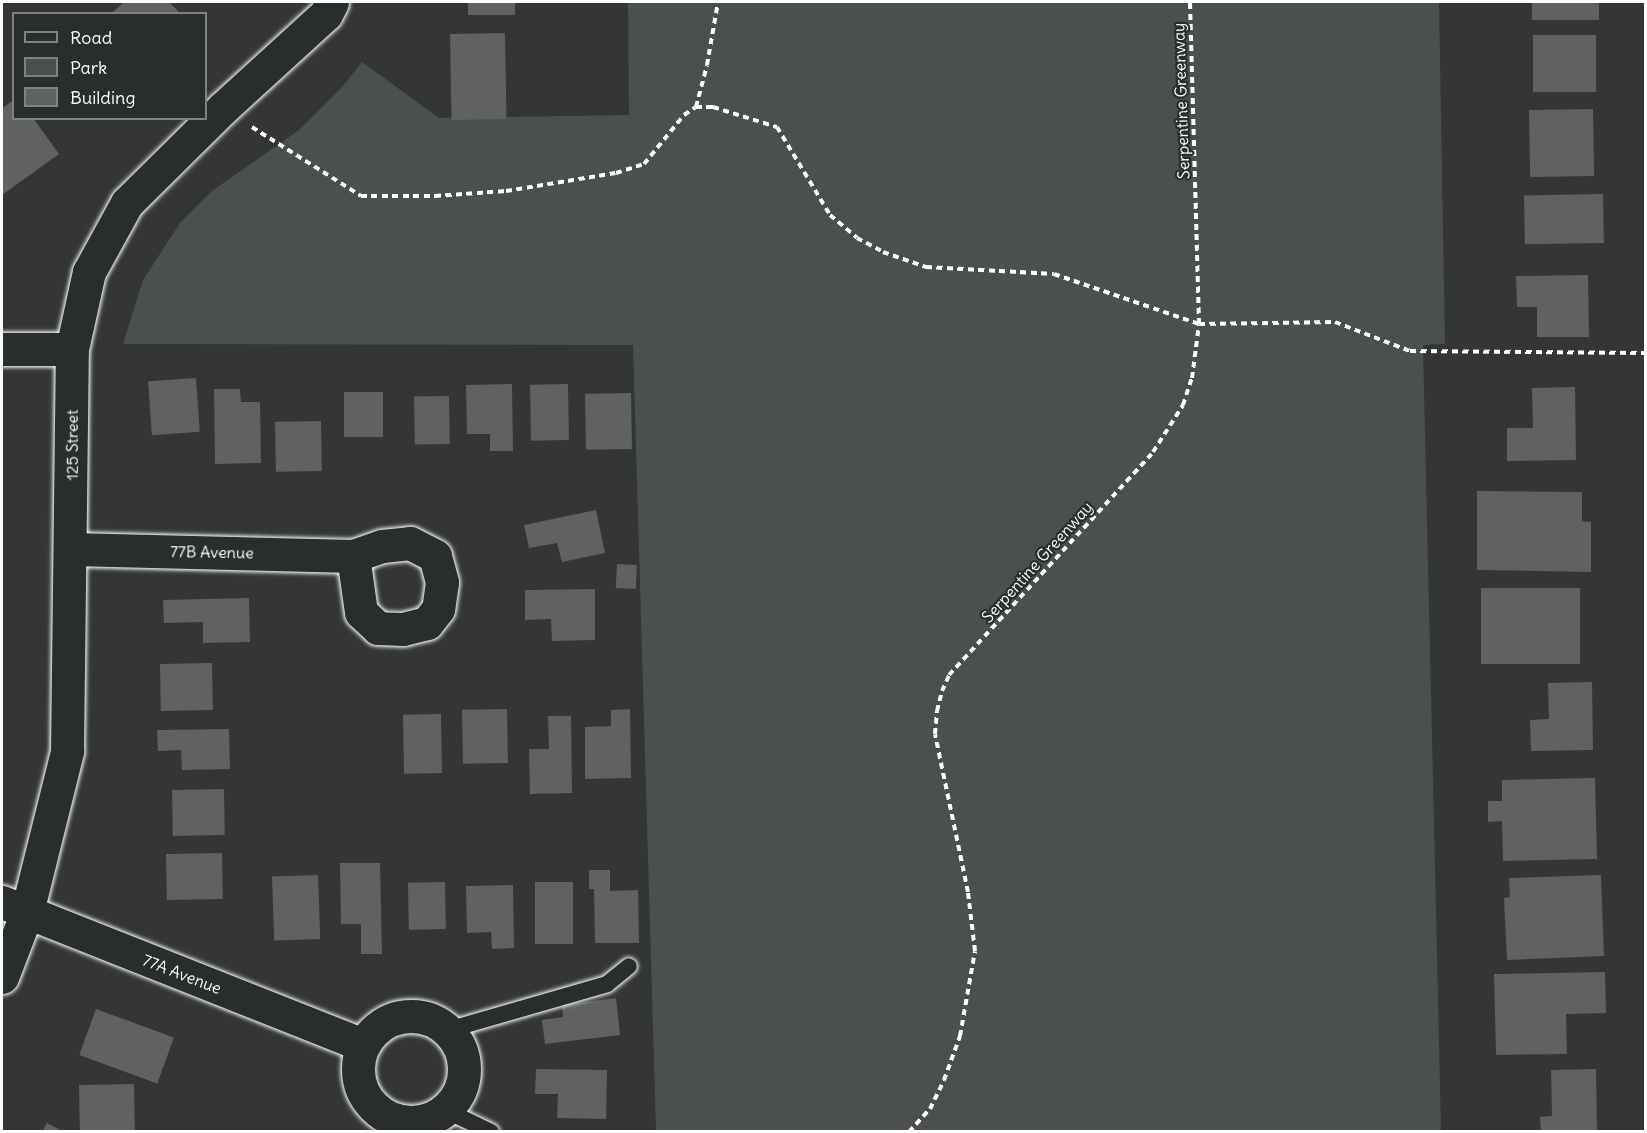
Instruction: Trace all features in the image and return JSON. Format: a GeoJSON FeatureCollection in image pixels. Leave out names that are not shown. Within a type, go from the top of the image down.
{"type":"FeatureCollection","features":[{"type":"Feature","properties":{"kind":"street","name":"125 Street"},"geometry":{"type":"LineString","coordinates":[[2,977],[14,907],[67,751],[72,349],[89,272],[127,204],[223,108],[326,14],[332,2]]}},
{"type":"Feature","properties":{"kind":"street"},"geometry":{"type":"LineString","coordinates":[[2,349],[72,349]]}},
{"type":"Feature","properties":{"kind":"street","name":"77B Avenue"},"geometry":{"type":"LineString","coordinates":[[71,549],[353,556]]}},
{"type":"Feature","properties":{"kind":"street","name":"77A Avenue"},"geometry":{"type":"LineString","coordinates":[[14,907],[363,1045]]}},
{"type":"Feature","properties":{"kind":"street"},"geometry":{"type":"LineString","coordinates":[[402,1016],[418,1016],[434,1020],[448,1030],[459,1045],[464,1062],[464,1080],[457,1097],[445,1110],[429,1119],[412,1122],[394,1120],[378,1111],[366,1097],[359,1081],[358,1062],[363,1045],[373,1032],[386,1022],[402,1016]]}},
{"type":"Feature","properties":{"kind":"lane"},"geometry":{"type":"LineString","coordinates":[[448,1030],[607,984],[629,966]]}},
{"type":"Feature","properties":{"kind":"lane"},"geometry":{"type":"LineString","coordinates":[[445,1110],[491,1131]]}},
{"type":"Feature","properties":{"kind":"path"},"geometry":{"type":"LineString","coordinates":[[696,107],[707,65],[718,2]]}},
{"type":"Feature","properties":{"kind":"path","name":"Serpentine Greenway"},"geometry":{"type":"LineString","coordinates":[[909,1131],[930,1109],[944,1080],[960,1036],[975,951],[968,892],[935,734],[942,691],[949,675],[1153,452],[1183,405],[1192,378],[1199,324],[1190,2]]}},
{"type":"Feature","properties":{"kind":"path"},"geometry":{"type":"LineString","coordinates":[[248,125],[362,196],[435,196],[506,191],[585,180],[644,164],[684,115],[696,107],[713,107],[777,127],[830,215],[857,238],[883,252],[926,267],[1054,274],[1199,324],[1335,322],[1410,351],[1646,352]]}},
{"type":"Feature","properties":{"kind":"green space"},"geometry":{"type":"Polygon","coordinates":[[[628,2],[1439,2],[1445,344],[1423,345],[1441,1131],[656,1131],[633,345],[123,344],[143,280],[180,223],[212,191],[299,130],[343,86],[362,62],[439,118],[629,115],[628,2]]]}},
{"type":"Feature","properties":{"kind":"building"},"geometry":{"type":"Polygon","coordinates":[[[124,2],[169,2],[179,12],[113,12],[124,2]]]}},
{"type":"Feature","properties":{"kind":"building"},"geometry":{"type":"Polygon","coordinates":[[[468,2],[515,2],[515,15],[468,15],[468,2]]]}},
{"type":"Feature","properties":{"kind":"building"},"geometry":{"type":"Polygon","coordinates":[[[1532,2],[1599,2],[1599,20],[1532,20],[1532,2]]]}},
{"type":"Feature","properties":{"kind":"building"},"geometry":{"type":"Polygon","coordinates":[[[505,33],[507,119],[452,120],[450,34],[505,33]]]}},
{"type":"Feature","properties":{"kind":"building"},"geometry":{"type":"Polygon","coordinates":[[[1533,35],[1596,35],[1596,92],[1533,92],[1533,35]]]}},
{"type":"Feature","properties":{"kind":"building"},"geometry":{"type":"Polygon","coordinates":[[[12,101],[12,120],[34,120],[59,154],[2,195],[2,108],[12,101]]]}},
{"type":"Feature","properties":{"kind":"building"},"geometry":{"type":"Polygon","coordinates":[[[1593,109],[1594,176],[1530,177],[1529,110],[1593,109]]]}},
{"type":"Feature","properties":{"kind":"building"},"geometry":{"type":"Polygon","coordinates":[[[1603,194],[1604,243],[1525,244],[1524,195],[1603,194]]]}},
{"type":"Feature","properties":{"kind":"building"},"geometry":{"type":"Polygon","coordinates":[[[1588,275],[1589,337],[1537,337],[1537,307],[1517,307],[1516,276],[1588,275]]]}},
{"type":"Feature","properties":{"kind":"building"},"geometry":{"type":"Polygon","coordinates":[[[196,378],[200,432],[152,435],[148,381],[196,378]]]}},
{"type":"Feature","properties":{"kind":"building"},"geometry":{"type":"Polygon","coordinates":[[[512,384],[513,451],[490,451],[490,434],[467,434],[466,385],[512,384]]]}},
{"type":"Feature","properties":{"kind":"building"},"geometry":{"type":"Polygon","coordinates":[[[568,384],[569,440],[531,441],[530,385],[568,384]]]}},
{"type":"Feature","properties":{"kind":"building"},"geometry":{"type":"Polygon","coordinates":[[[1575,387],[1576,460],[1507,461],[1507,428],[1533,428],[1532,388],[1575,387]]]}},
{"type":"Feature","properties":{"kind":"building"},"geometry":{"type":"Polygon","coordinates":[[[214,389],[240,389],[241,402],[260,402],[261,463],[215,464],[214,389]]]}},
{"type":"Feature","properties":{"kind":"building"},"geometry":{"type":"Polygon","coordinates":[[[344,392],[383,392],[383,437],[344,437],[344,392]]]}},
{"type":"Feature","properties":{"kind":"building"},"geometry":{"type":"Polygon","coordinates":[[[631,393],[632,449],[586,450],[585,394],[631,393]]]}},
{"type":"Feature","properties":{"kind":"building"},"geometry":{"type":"Polygon","coordinates":[[[449,396],[450,444],[415,445],[414,397],[449,396]]]}},
{"type":"Feature","properties":{"kind":"building"},"geometry":{"type":"Polygon","coordinates":[[[321,421],[322,471],[276,472],[275,422],[321,421]]]}},
{"type":"Feature","properties":{"kind":"building"},"geometry":{"type":"Polygon","coordinates":[[[1477,491],[1582,492],[1582,521],[1591,522],[1591,572],[1477,570],[1477,491]]]}},
{"type":"Feature","properties":{"kind":"building"},"geometry":{"type":"Polygon","coordinates":[[[596,510],[605,553],[562,562],[557,543],[529,548],[524,525],[596,510]]]}},
{"type":"Feature","properties":{"kind":"building"},"geometry":{"type":"Polygon","coordinates":[[[617,564],[637,565],[636,589],[616,588],[617,564]]]}},
{"type":"Feature","properties":{"kind":"building"},"geometry":{"type":"Polygon","coordinates":[[[1481,588],[1580,588],[1580,664],[1481,664],[1481,588]]]}},
{"type":"Feature","properties":{"kind":"building"},"geometry":{"type":"Polygon","coordinates":[[[595,589],[595,640],[552,641],[551,619],[525,620],[525,590],[595,589]]]}},
{"type":"Feature","properties":{"kind":"building"},"geometry":{"type":"Polygon","coordinates":[[[249,598],[250,642],[203,643],[203,622],[164,623],[163,600],[249,598]]]}},
{"type":"Feature","properties":{"kind":"building"},"geometry":{"type":"Polygon","coordinates":[[[212,663],[213,710],[161,711],[160,664],[212,663]]]}},
{"type":"Feature","properties":{"kind":"building"},"geometry":{"type":"Polygon","coordinates":[[[1592,682],[1593,750],[1531,751],[1530,720],[1549,719],[1548,683],[1592,682]]]}},
{"type":"Feature","properties":{"kind":"building"},"geometry":{"type":"Polygon","coordinates":[[[507,709],[508,763],[463,764],[462,710],[507,709]]]}},
{"type":"Feature","properties":{"kind":"building"},"geometry":{"type":"Polygon","coordinates":[[[630,709],[631,778],[585,779],[585,727],[611,726],[611,710],[630,709]]]}},
{"type":"Feature","properties":{"kind":"building"},"geometry":{"type":"Polygon","coordinates":[[[441,714],[442,773],[404,774],[403,715],[441,714]]]}},
{"type":"Feature","properties":{"kind":"building"},"geometry":{"type":"Polygon","coordinates":[[[548,716],[571,716],[572,793],[530,794],[529,749],[549,749],[548,716]]]}},
{"type":"Feature","properties":{"kind":"building"},"geometry":{"type":"Polygon","coordinates":[[[229,729],[230,769],[182,770],[181,750],[158,751],[157,730],[229,729]]]}},
{"type":"Feature","properties":{"kind":"building"},"geometry":{"type":"Polygon","coordinates":[[[1595,778],[1597,859],[1503,861],[1502,821],[1488,822],[1488,801],[1502,801],[1502,780],[1595,778]]]}},
{"type":"Feature","properties":{"kind":"building"},"geometry":{"type":"Polygon","coordinates":[[[224,789],[225,835],[173,836],[172,790],[224,789]]]}},
{"type":"Feature","properties":{"kind":"building"},"geometry":{"type":"Polygon","coordinates":[[[222,853],[223,899],[167,900],[166,854],[222,853]]]}},
{"type":"Feature","properties":{"kind":"building"},"geometry":{"type":"Polygon","coordinates":[[[340,863],[380,863],[382,954],[361,954],[361,924],[341,924],[340,863]]]}},
{"type":"Feature","properties":{"kind":"building"},"geometry":{"type":"Polygon","coordinates":[[[589,870],[610,870],[610,891],[638,890],[639,943],[595,943],[594,889],[589,889],[589,870]]]}},
{"type":"Feature","properties":{"kind":"building"},"geometry":{"type":"Polygon","coordinates":[[[318,875],[320,939],[274,941],[272,877],[318,875]]]}},
{"type":"Feature","properties":{"kind":"building"},"geometry":{"type":"Polygon","coordinates":[[[1601,875],[1604,956],[1507,960],[1504,898],[1510,897],[1509,878],[1601,875]]]}},
{"type":"Feature","properties":{"kind":"building"},"geometry":{"type":"Polygon","coordinates":[[[445,882],[446,929],[409,930],[408,883],[445,882]]]}},
{"type":"Feature","properties":{"kind":"building"},"geometry":{"type":"Polygon","coordinates":[[[535,882],[573,882],[573,944],[535,944],[535,882]]]}},
{"type":"Feature","properties":{"kind":"building"},"geometry":{"type":"Polygon","coordinates":[[[513,885],[514,948],[492,949],[491,932],[467,933],[466,886],[513,885]]]}},
{"type":"Feature","properties":{"kind":"building"},"geometry":{"type":"Polygon","coordinates":[[[1605,972],[1606,1013],[1566,1014],[1567,1054],[1496,1055],[1494,974],[1605,972]]]}},
{"type":"Feature","properties":{"kind":"building"},"geometry":{"type":"Polygon","coordinates":[[[616,998],[620,1035],[545,1044],[542,1020],[563,1017],[562,1005],[616,998]]]}},
{"type":"Feature","properties":{"kind":"building"},"geometry":{"type":"Polygon","coordinates":[[[96,1009],[174,1037],[157,1083],[79,1055],[96,1009]]]}},
{"type":"Feature","properties":{"kind":"building"},"geometry":{"type":"Polygon","coordinates":[[[536,1069],[607,1070],[606,1119],[557,1118],[558,1094],[535,1094],[536,1069]]]}},
{"type":"Feature","properties":{"kind":"building"},"geometry":{"type":"Polygon","coordinates":[[[1596,1069],[1597,1132],[1541,1132],[1540,1117],[1552,1116],[1551,1070],[1596,1069]]]}},
{"type":"Feature","properties":{"kind":"building"},"geometry":{"type":"Polygon","coordinates":[[[134,1084],[135,1132],[80,1132],[79,1085],[134,1084]]]}},
{"type":"Feature","properties":{"kind":"building"},"geometry":{"type":"Polygon","coordinates":[[[47,1123],[64,1132],[42,1132],[47,1123]]]}}]}
